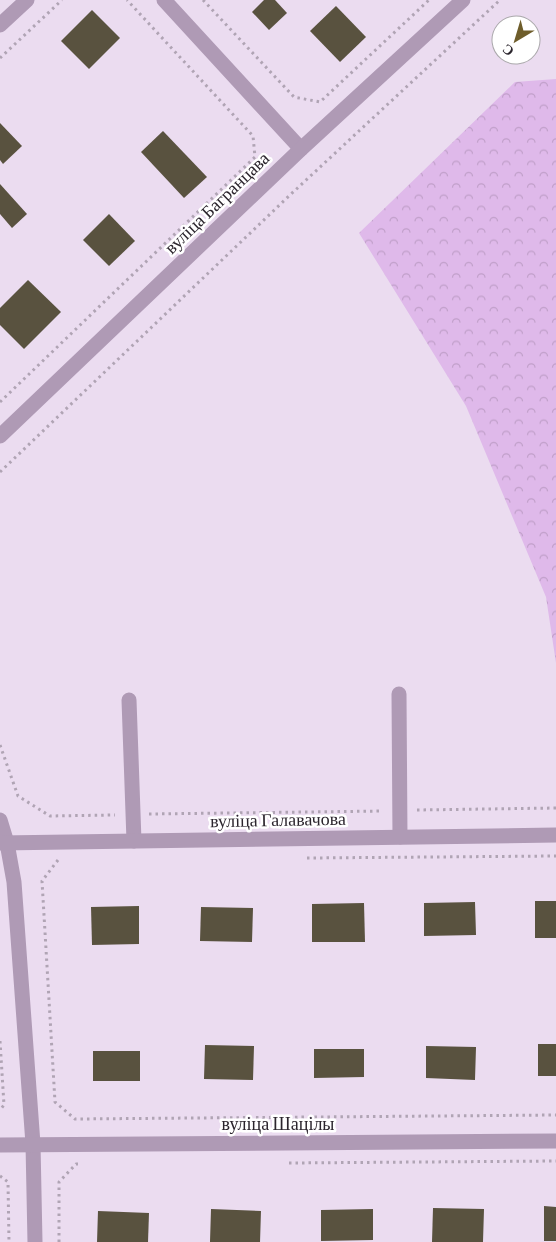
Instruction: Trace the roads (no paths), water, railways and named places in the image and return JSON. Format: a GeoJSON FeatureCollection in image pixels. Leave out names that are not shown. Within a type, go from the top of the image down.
{"type":"FeatureCollection","features":[{"type":"Feature","properties":{"kind":"street"},"geometry":{"type":"LineString","coordinates":[[0,25],[27,0]]}},
{"type":"Feature","properties":{"kind":"street"},"geometry":{"type":"LineString","coordinates":[[164,0],[301,149]]}},
{"type":"Feature","properties":{"kind":"street","name":"вуліца Багранцава"},"geometry":{"type":"LineString","coordinates":[[0,436],[301,149],[463,0]]}},
{"type":"Feature","properties":{"kind":"street"},"geometry":{"type":"LineString","coordinates":[[399,694],[400,837]]}},
{"type":"Feature","properties":{"kind":"street"},"geometry":{"type":"LineString","coordinates":[[129,700],[134,841]]}},
{"type":"Feature","properties":{"kind":"street"},"geometry":{"type":"LineString","coordinates":[[0,820],[14,882],[33,1144],[35,1242]]}},
{"type":"Feature","properties":{"kind":"street","name":"вуліца Галавачова"},"geometry":{"type":"LineString","coordinates":[[4,843],[556,835]]}},
{"type":"Feature","properties":{"kind":"street","name":"вуліца Шацілы"},"geometry":{"type":"LineString","coordinates":[[0,1145],[556,1141]]}}]}
